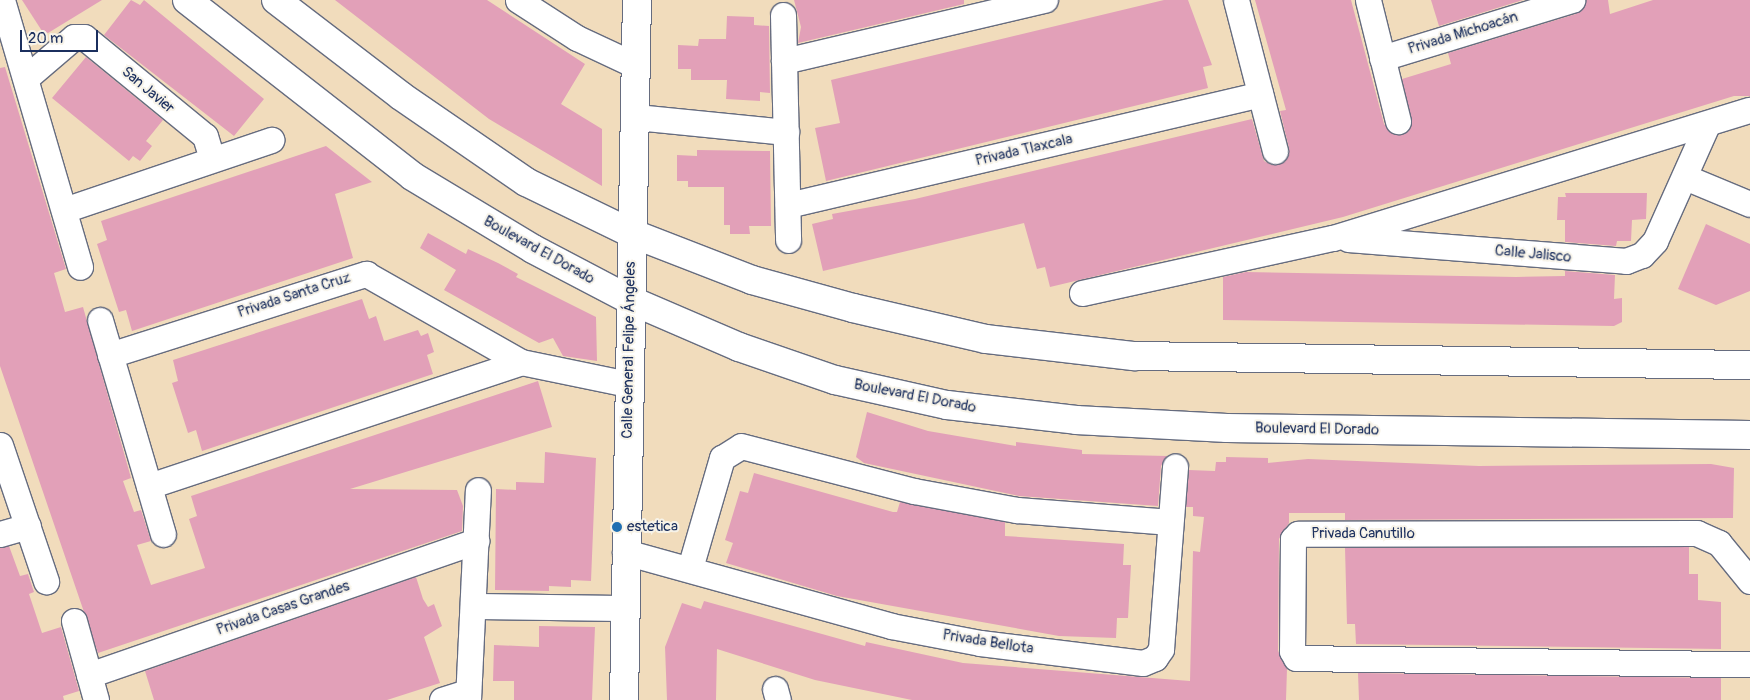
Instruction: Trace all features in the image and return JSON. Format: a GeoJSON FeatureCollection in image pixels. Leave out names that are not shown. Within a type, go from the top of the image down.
{"type":"FeatureCollection","features":[{"type":"Feature","properties":{"kind":"main road","name":"Boulevard El Dorado"},"geometry":{"type":"LineString","coordinates":[[187,0],[412,176],[533,250],[630,300],[740,347],[835,380],[987,410],[1076,420],[1227,428],[1750,435]]}},
{"type":"Feature","properties":{"kind":"main road"},"geometry":{"type":"LineString","coordinates":[[276,0],[401,96],[526,182],[631,233],[752,280],[1016,342],[1134,356],[1750,365]]}},
{"type":"Feature","properties":{"kind":"main road","name":"Calle General Felipe Ángeles"},"geometry":{"type":"LineString","coordinates":[[624,700],[628,384],[631,233],[636,117],[637,0]]}},
{"type":"Feature","properties":{"kind":"street"},"geometry":{"type":"LineString","coordinates":[[2,0],[80,267]]}},
{"type":"Feature","properties":{"kind":"street"},"geometry":{"type":"LineString","coordinates":[[518,0],[577,38],[635,64]]}},
{"type":"Feature","properties":{"kind":"street"},"geometry":{"type":"LineString","coordinates":[[784,61],[1045,0]]}},
{"type":"Feature","properties":{"kind":"street"},"geometry":{"type":"LineString","coordinates":[[1236,0],[1275,151]]}},
{"type":"Feature","properties":{"kind":"street"},"geometry":{"type":"LineString","coordinates":[[1368,0],[1398,121]]}},
{"type":"Feature","properties":{"kind":"street","name":"Privada Michoacán"},"geometry":{"type":"LineString","coordinates":[[1382,58],[1572,0]]}},
{"type":"Feature","properties":{"kind":"street"},"geometry":{"type":"LineString","coordinates":[[782,15],[788,240]]}},
{"type":"Feature","properties":{"kind":"street","name":"San Javier"},"geometry":{"type":"LineString","coordinates":[[26,78],[74,37],[84,36],[205,136],[212,159]]}},
{"type":"Feature","properties":{"kind":"street","name":"Privada Tlaxcala"},"geometry":{"type":"LineString","coordinates":[[788,205],[1260,94]]}},
{"type":"Feature","properties":{"kind":"street","name":"Calle Jalisco"},"geometry":{"type":"LineString","coordinates":[[1082,292],[1333,238],[1707,125],[1750,110]]}},
{"type":"Feature","properties":{"kind":"street"},"geometry":{"type":"LineString","coordinates":[[636,117],[786,132]]}},
{"type":"Feature","properties":{"kind":"street","name":"Calle Jalisco"},"geometry":{"type":"LineString","coordinates":[[1333,238],[1626,261],[1642,255],[1655,241],[1686,177],[1707,125]]}},
{"type":"Feature","properties":{"kind":"street"},"geometry":{"type":"LineString","coordinates":[[64,210],[271,140]]}},
{"type":"Feature","properties":{"kind":"street"},"geometry":{"type":"LineString","coordinates":[[1686,177],[1750,204]]}},
{"type":"Feature","properties":{"kind":"street","name":"Privada Santa Cruz"},"geometry":{"type":"LineString","coordinates":[[110,355],[366,274],[521,362],[628,384]]}},
{"type":"Feature","properties":{"kind":"street"},"geometry":{"type":"LineString","coordinates":[[100,320],[163,534]]}},
{"type":"Feature","properties":{"kind":"street"},"geometry":{"type":"LineString","coordinates":[[149,486],[521,362]]}},
{"type":"Feature","properties":{"kind":"street"},"geometry":{"type":"LineString","coordinates":[[0,445],[46,581]]}},
{"type":"Feature","properties":{"kind":"street"},"geometry":{"type":"LineString","coordinates":[[690,568],[722,458],[741,446],[914,491],[1007,508],[1168,522]]}},
{"type":"Feature","properties":{"kind":"street","name":"Privada Bellota"},"geometry":{"type":"LineString","coordinates":[[626,552],[690,568],[891,626],[980,643],[1143,663],[1155,658],[1160,649],[1168,522],[1175,467]]}},
{"type":"Feature","properties":{"kind":"street"},"geometry":{"type":"LineString","coordinates":[[442,700],[467,696],[477,541],[478,490]]}},
{"type":"Feature","properties":{"kind":"street"},"geometry":{"type":"LineString","coordinates":[[0,534],[28,526]]}},
{"type":"Feature","properties":{"kind":"street","name":"Privada Canutillo"},"geometry":{"type":"LineString","coordinates":[[1750,581],[1719,543],[1696,533],[1298,534],[1293,539],[1292,651],[1296,658],[1750,664]]}},
{"type":"Feature","properties":{"kind":"street","name":"Privada Casas Grandes"},"geometry":{"type":"LineString","coordinates":[[89,675],[477,541]]}},
{"type":"Feature","properties":{"kind":"street"},"geometry":{"type":"LineString","coordinates":[[473,606],[624,608]]}},
{"type":"Feature","properties":{"kind":"street"},"geometry":{"type":"LineString","coordinates":[[74,621],[96,700]]}},
{"type":"Feature","properties":{"kind":"building"},"geometry":{"type":"Polygon","coordinates":[[[22,0],[102,0],[48,33],[42,31],[22,0]]]}},
{"type":"Feature","properties":{"kind":"building"},"geometry":{"type":"Polygon","coordinates":[[[131,0],[140,5],[144,0],[264,99],[234,136],[104,35],[131,0]]]}},
{"type":"Feature","properties":{"kind":"building"},"geometry":{"type":"Polygon","coordinates":[[[335,0],[487,0],[585,64],[561,104],[602,129],[602,186],[489,119],[335,0]]]}},
{"type":"Feature","properties":{"kind":"building"},"geometry":{"type":"Polygon","coordinates":[[[794,0],[964,0],[964,4],[798,43],[801,27],[794,0]]]}},
{"type":"Feature","properties":{"kind":"building"},"geometry":{"type":"Polygon","coordinates":[[[1164,0],[1188,0],[1212,65],[1203,67],[1208,88],[826,181],[815,128],[840,123],[831,80],[1164,0]]]}},
{"type":"Feature","properties":{"kind":"building"},"geometry":{"type":"Polygon","coordinates":[[[1255,0],[1351,0],[1384,124],[1394,135],[1408,132],[1412,124],[1402,79],[1451,64],[1448,53],[1576,14],[1586,0],[1608,0],[1610,14],[1653,0],[1750,0],[1750,96],[1734,96],[1343,217],[1050,287],[1045,267],[1037,269],[1024,223],[823,271],[812,224],[833,219],[832,214],[915,199],[1252,119],[1264,161],[1272,165],[1285,162],[1289,148],[1280,111],[1286,110],[1255,0]]]}},
{"type":"Feature","properties":{"kind":"building"},"geometry":{"type":"Polygon","coordinates":[[[1431,0],[1523,0],[1439,26],[1431,0]]]}},
{"type":"Feature","properties":{"kind":"building"},"geometry":{"type":"Polygon","coordinates":[[[727,16],[754,17],[754,25],[769,26],[770,93],[760,92],[760,101],[726,99],[727,80],[691,80],[691,69],[678,69],[678,45],[698,46],[699,39],[726,39],[727,16]]]}},
{"type":"Feature","properties":{"kind":"building"},"geometry":{"type":"Polygon","coordinates":[[[86,57],[163,120],[146,141],[152,146],[140,161],[133,156],[129,161],[52,98],[86,57]]]}},
{"type":"Feature","properties":{"kind":"building"},"geometry":{"type":"Polygon","coordinates":[[[5,67],[66,269],[54,273],[65,312],[83,307],[131,478],[123,481],[134,512],[141,510],[151,541],[137,545],[151,585],[205,568],[189,519],[197,516],[191,496],[538,381],[552,427],[350,489],[457,490],[463,506],[462,531],[98,653],[0,366],[0,68],[5,67]]]}},
{"type":"Feature","properties":{"kind":"building"},"geometry":{"type":"Polygon","coordinates":[[[326,146],[372,182],[335,194],[353,258],[132,331],[126,310],[119,312],[97,244],[107,240],[101,221],[326,146]]]}},
{"type":"Feature","properties":{"kind":"building"},"geometry":{"type":"Polygon","coordinates":[[[697,150],[770,151],[771,226],[749,226],[750,234],[730,234],[730,225],[724,225],[724,187],[688,187],[688,181],[677,181],[677,155],[697,156],[697,150]]]}},
{"type":"Feature","properties":{"kind":"building"},"geometry":{"type":"Polygon","coordinates":[[[1565,193],[1647,193],[1646,219],[1632,220],[1631,241],[1617,241],[1616,246],[1565,242],[1565,220],[1557,220],[1558,197],[1566,197],[1565,193]]]}},
{"type":"Feature","properties":{"kind":"building"},"geometry":{"type":"Polygon","coordinates":[[[1706,224],[1750,244],[1750,291],[1716,305],[1678,289],[1706,224]]]}},
{"type":"Feature","properties":{"kind":"building"},"geometry":{"type":"Polygon","coordinates":[[[428,233],[466,254],[468,249],[498,263],[518,274],[516,277],[596,317],[597,361],[563,356],[553,338],[539,343],[444,290],[456,270],[420,248],[428,233]]]}},
{"type":"Feature","properties":{"kind":"building"},"geometry":{"type":"Polygon","coordinates":[[[1565,271],[1615,275],[1614,299],[1622,298],[1622,322],[1614,326],[1223,320],[1223,277],[1246,272],[1516,277],[1565,276],[1565,271]]]}},
{"type":"Feature","properties":{"kind":"building"},"geometry":{"type":"Polygon","coordinates":[[[362,299],[369,319],[376,316],[384,341],[418,330],[421,336],[428,333],[434,352],[427,355],[433,374],[202,451],[196,430],[188,433],[172,383],[178,381],[173,360],[362,299]]]}},
{"type":"Feature","properties":{"kind":"building"},"geometry":{"type":"Polygon","coordinates":[[[867,412],[928,431],[1016,446],[1016,442],[1082,450],[1082,454],[1167,456],[1161,466],[1158,506],[1019,496],[864,463],[856,457],[867,412]]]}},
{"type":"Feature","properties":{"kind":"building"},"geometry":{"type":"Polygon","coordinates":[[[545,452],[596,458],[591,581],[571,580],[571,587],[549,586],[549,591],[495,590],[496,489],[516,490],[516,482],[544,483],[545,452]]]}},
{"type":"Feature","properties":{"kind":"building"},"geometry":{"type":"Polygon","coordinates":[[[1226,457],[1268,458],[1268,463],[1308,459],[1479,466],[1711,464],[1734,468],[1733,518],[1345,520],[1345,513],[1289,513],[1289,523],[1279,539],[1278,651],[1287,669],[1286,700],[912,700],[815,680],[717,649],[716,700],[667,700],[665,647],[682,603],[701,609],[704,601],[865,646],[866,642],[963,663],[1190,681],[1193,551],[1200,552],[1204,517],[1193,516],[1193,507],[1186,507],[1189,470],[1215,471],[1216,462],[1226,462],[1226,457]]]}},
{"type":"Feature","properties":{"kind":"building"},"geometry":{"type":"Polygon","coordinates":[[[754,473],[893,512],[897,512],[900,502],[1005,522],[1005,536],[1124,544],[1123,565],[1131,565],[1128,618],[1117,618],[1116,638],[1059,636],[837,596],[726,563],[733,543],[725,540],[740,491],[748,493],[754,473]]]}},
{"type":"Feature","properties":{"kind":"building"},"geometry":{"type":"Polygon","coordinates":[[[9,546],[20,576],[28,574],[34,592],[29,594],[42,633],[61,627],[79,691],[63,696],[64,700],[0,700],[0,548],[9,546]]]}},
{"type":"Feature","properties":{"kind":"building"},"geometry":{"type":"Polygon","coordinates":[[[1689,547],[1689,574],[1698,574],[1698,600],[1721,602],[1721,649],[1356,644],[1355,624],[1347,624],[1345,548],[1689,547]]]}},
{"type":"Feature","properties":{"kind":"building"},"geometry":{"type":"Polygon","coordinates":[[[416,577],[423,599],[428,607],[434,604],[442,626],[424,637],[440,683],[387,700],[154,700],[145,671],[416,577]]]}},
{"type":"Feature","properties":{"kind":"building"},"geometry":{"type":"Polygon","coordinates":[[[539,626],[595,627],[592,700],[514,700],[514,681],[493,681],[494,645],[539,647],[539,626]]]}},
{"type":"Feature","properties":{"kind":"building"},"geometry":{"type":"Polygon","coordinates":[[[1358,673],[1721,678],[1721,700],[1359,700],[1358,673]]]}},
{"type":"Feature","properties":{"kind":"place","name":"estetica"},"geometry":{"type":"Point","coordinates":[617,527]}}]}
